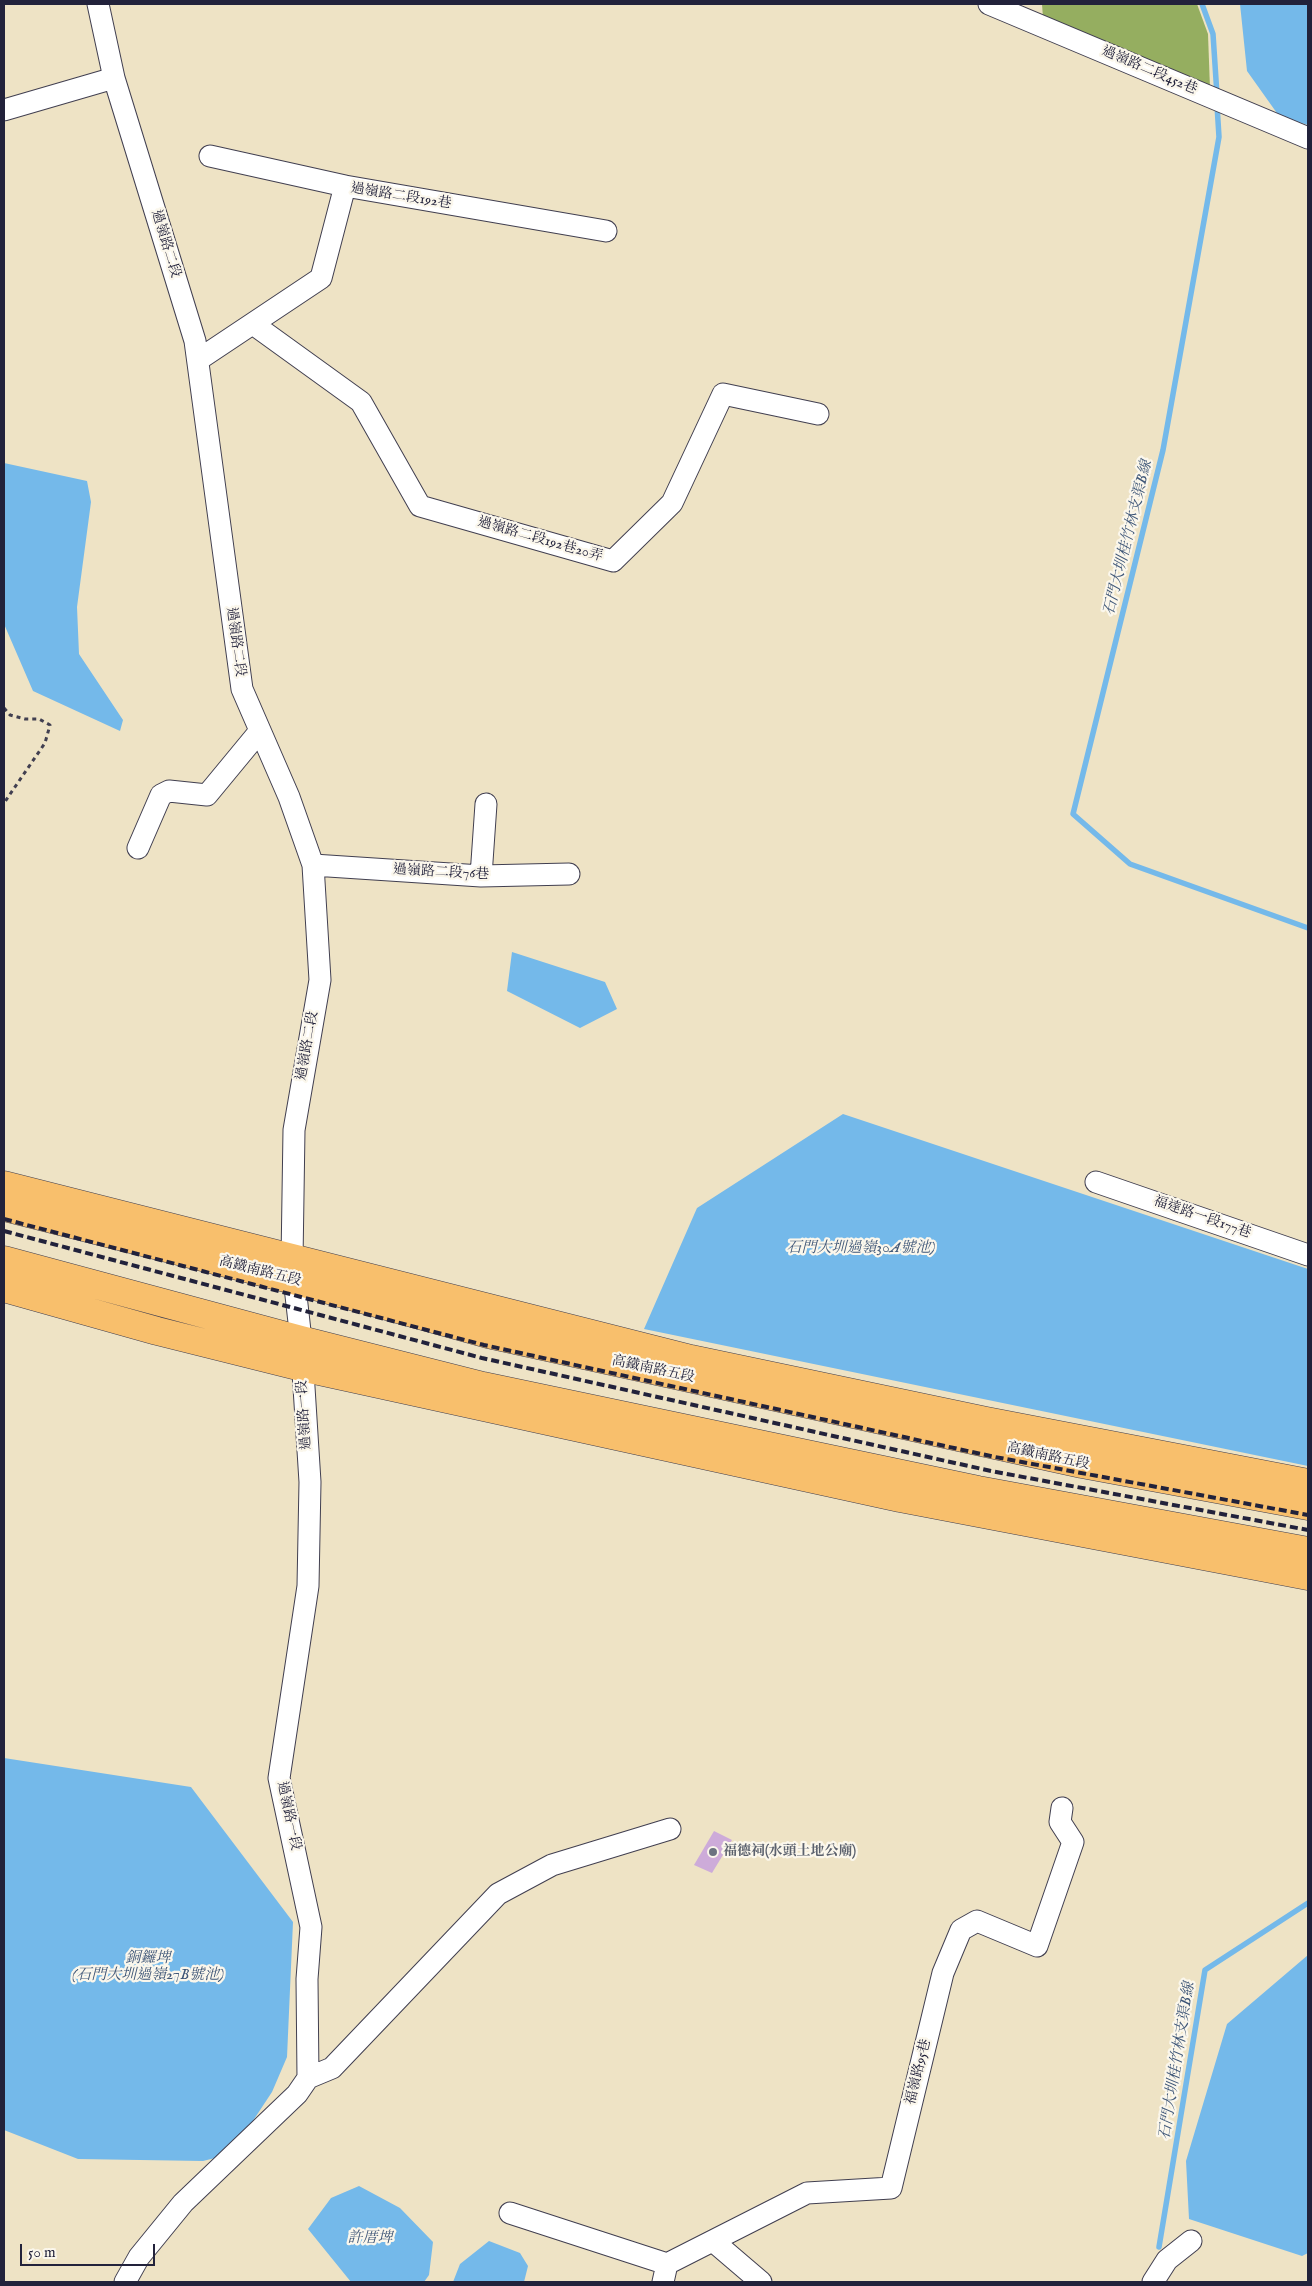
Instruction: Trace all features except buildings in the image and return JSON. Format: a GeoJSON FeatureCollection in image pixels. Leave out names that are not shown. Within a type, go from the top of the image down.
{"type":"FeatureCollection","features":[{"type":"Feature","properties":{"kind":"main road","name":"高鐵南路五段"},"geometry":{"type":"LineString","coordinates":[[4,1185],[293,1270],[498,1336],[1082,1464],[1308,1506]]}},
{"type":"Feature","properties":{"kind":"main road","name":"高鐵南路五段"},"geometry":{"type":"LineString","coordinates":[[4,1207],[691,1360],[986,1421],[1308,1483]]}},
{"type":"Feature","properties":{"kind":"main road"},"geometry":{"type":"LineString","coordinates":[[4,1260],[301,1340],[483,1386],[978,1490],[1308,1551]]}},
{"type":"Feature","properties":{"kind":"main road"},"geometry":{"type":"LineString","coordinates":[[4,1288],[157,1331],[301,1366],[900,1498],[1308,1576]]}},
{"type":"Feature","properties":{"kind":"main road"},"geometry":{"type":"LineString","coordinates":[[1209,1488],[1308,1483]]}},
{"type":"Feature","properties":{"kind":"main road"},"geometry":{"type":"LineString","coordinates":[[978,1490],[1092,1536]]}},
{"type":"Feature","properties":{"kind":"street","name":"過嶺路二段"},"geometry":{"type":"LineString","coordinates":[[98,4],[114,78],[195,341],[242,690],[289,797],[313,865],[320,980],[294,1130],[293,1270]]}},
{"type":"Feature","properties":{"kind":"street","name":"過嶺路二段452巷"},"geometry":{"type":"LineString","coordinates":[[989,4],[1308,138]]}},
{"type":"Feature","properties":{"kind":"street"},"geometry":{"type":"LineString","coordinates":[[4,110],[114,78]]}},
{"type":"Feature","properties":{"kind":"street"},"geometry":{"type":"LineString","coordinates":[[210,156],[345,186]]}},
{"type":"Feature","properties":{"kind":"street","name":"過嶺路二段192巷"},"geometry":{"type":"LineString","coordinates":[[198,360],[321,278],[345,186],[606,231]]}},
{"type":"Feature","properties":{"kind":"street","name":"過嶺路二段192巷20弄"},"geometry":{"type":"LineString","coordinates":[[253,324],[361,402],[420,506],[613,561],[672,503],[723,394],[818,414]]}},
{"type":"Feature","properties":{"kind":"street"},"geometry":{"type":"LineString","coordinates":[[138,848],[161,795],[169,790],[207,795],[259,732]]}},
{"type":"Feature","properties":{"kind":"street"},"geometry":{"type":"LineString","coordinates":[[482,876],[486,804]]}},
{"type":"Feature","properties":{"kind":"street","name":"過嶺路二段76巷"},"geometry":{"type":"LineString","coordinates":[[313,865],[482,876],[569,874]]}},
{"type":"Feature","properties":{"kind":"street","name":"福達路一段177巷"},"geometry":{"type":"LineString","coordinates":[[1096,1182],[1308,1255]]}},
{"type":"Feature","properties":{"kind":"street","name":"過嶺路一段"},"geometry":{"type":"LineString","coordinates":[[293,1270],[301,1340],[301,1366],[310,1482],[308,1586],[279,1778],[312,1927],[307,1979],[308,2078]]}},
{"type":"Feature","properties":{"kind":"street","name":"福嶺路95巷"},"geometry":{"type":"LineString","coordinates":[[665,2273],[713,2240],[807,2193],[891,2188],[943,1973],[961,1930],[977,1921],[1037,1946],[1073,1842],[1060,1822],[1062,1808]]}},
{"type":"Feature","properties":{"kind":"street"},"geometry":{"type":"LineString","coordinates":[[125,2282],[138,2257],[182,2203],[298,2094],[308,2078],[332,2068],[498,1894],[552,1865],[670,1829]]}},
{"type":"Feature","properties":{"kind":"street"},"geometry":{"type":"LineString","coordinates":[[510,2213],[665,2273]]}},
{"type":"Feature","properties":{"kind":"street"},"geometry":{"type":"LineString","coordinates":[[713,2240],[760,2282]]}},
{"type":"Feature","properties":{"kind":"street"},"geometry":{"type":"LineString","coordinates":[[1153,2282],[1167,2260],[1191,2241]]}},
{"type":"Feature","properties":{"kind":"path"},"geometry":{"type":"LineString","coordinates":[[4,708],[10,715],[25,719],[39,719],[50,725],[45,743],[4,803]]}},
{"type":"Feature","properties":{"kind":"green space"},"geometry":{"type":"Polygon","coordinates":[[[1042,4],[1197,4],[1208,34],[1210,89],[1043,18],[1042,4]]]}},
{"type":"Feature","properties":{"kind":"water"},"geometry":{"type":"Polygon","coordinates":[[[1240,4],[1308,4],[1308,125],[1279,116],[1247,71],[1240,4]]]}},
{"type":"Feature","properties":{"kind":"water"},"geometry":{"type":"Polygon","coordinates":[[[4,463],[87,481],[91,502],[77,607],[79,654],[123,720],[120,731],[33,691],[4,624],[4,463]]]}},
{"type":"Feature","properties":{"kind":"water"},"geometry":{"type":"Polygon","coordinates":[[[512,952],[605,982],[617,1009],[580,1028],[507,991],[512,952]]]}},
{"type":"Feature","properties":{"kind":"water","name":"石門大圳過嶺30A號池)"},"geometry":{"type":"Polygon","coordinates":[[[843,1114],[1308,1269],[1308,1466],[644,1329],[697,1208],[843,1114]]]}},
{"type":"Feature","properties":{"kind":"water","name":"銅鑼埤 (石門大圳過嶺27B號池)"},"geometry":{"type":"Polygon","coordinates":[[[4,1758],[191,1787],[293,1922],[287,2057],[272,2092],[231,2154],[203,2161],[78,2159],[4,2130],[4,1758]]]}},
{"type":"Feature","properties":{"kind":"water"},"geometry":{"type":"Polygon","coordinates":[[[1308,1955],[1308,2253],[1302,2256],[1189,2219],[1186,2161],[1227,2024],[1308,1955]]]}},
{"type":"Feature","properties":{"kind":"water","name":"許厝埤"},"geometry":{"type":"Polygon","coordinates":[[[359,2186],[400,2208],[433,2242],[429,2275],[424,2282],[351,2282],[308,2229],[331,2198],[359,2186]]]}},
{"type":"Feature","properties":{"kind":"water"},"geometry":{"type":"Polygon","coordinates":[[[489,2241],[520,2253],[528,2266],[524,2282],[453,2282],[460,2264],[489,2241]]]}},
{"type":"Feature","properties":{"kind":"waterway","name":"石門大圳桂竹林支渠B線"},"geometry":{"type":"LineString","coordinates":[[1202,4],[1213,34],[1217,95]]}},
{"type":"Feature","properties":{"kind":"waterway","name":"石門大圳桂竹林支渠B線"},"geometry":{"type":"LineString","coordinates":[[1217,105],[1219,137],[1163,450],[1073,814],[1130,864],[1308,928]]}},
{"type":"Feature","properties":{"kind":"waterway","name":"石門大圳桂竹林支渠B線"},"geometry":{"type":"LineString","coordinates":[[1159,2247],[1205,1970],[1308,1903]]}},
{"type":"Feature","properties":{"kind":"railway"},"geometry":{"type":"LineString","coordinates":[[4,1219],[484,1345],[995,1457],[1308,1515]]}},
{"type":"Feature","properties":{"kind":"railway"},"geometry":{"type":"LineString","coordinates":[[4,1231],[482,1358],[991,1471],[1308,1530]]}},
{"type":"Feature","properties":{"kind":"place","name":"福德祠(水頭土地公廟)"},"geometry":{"type":"Point","coordinates":[713,1852]}}]}
